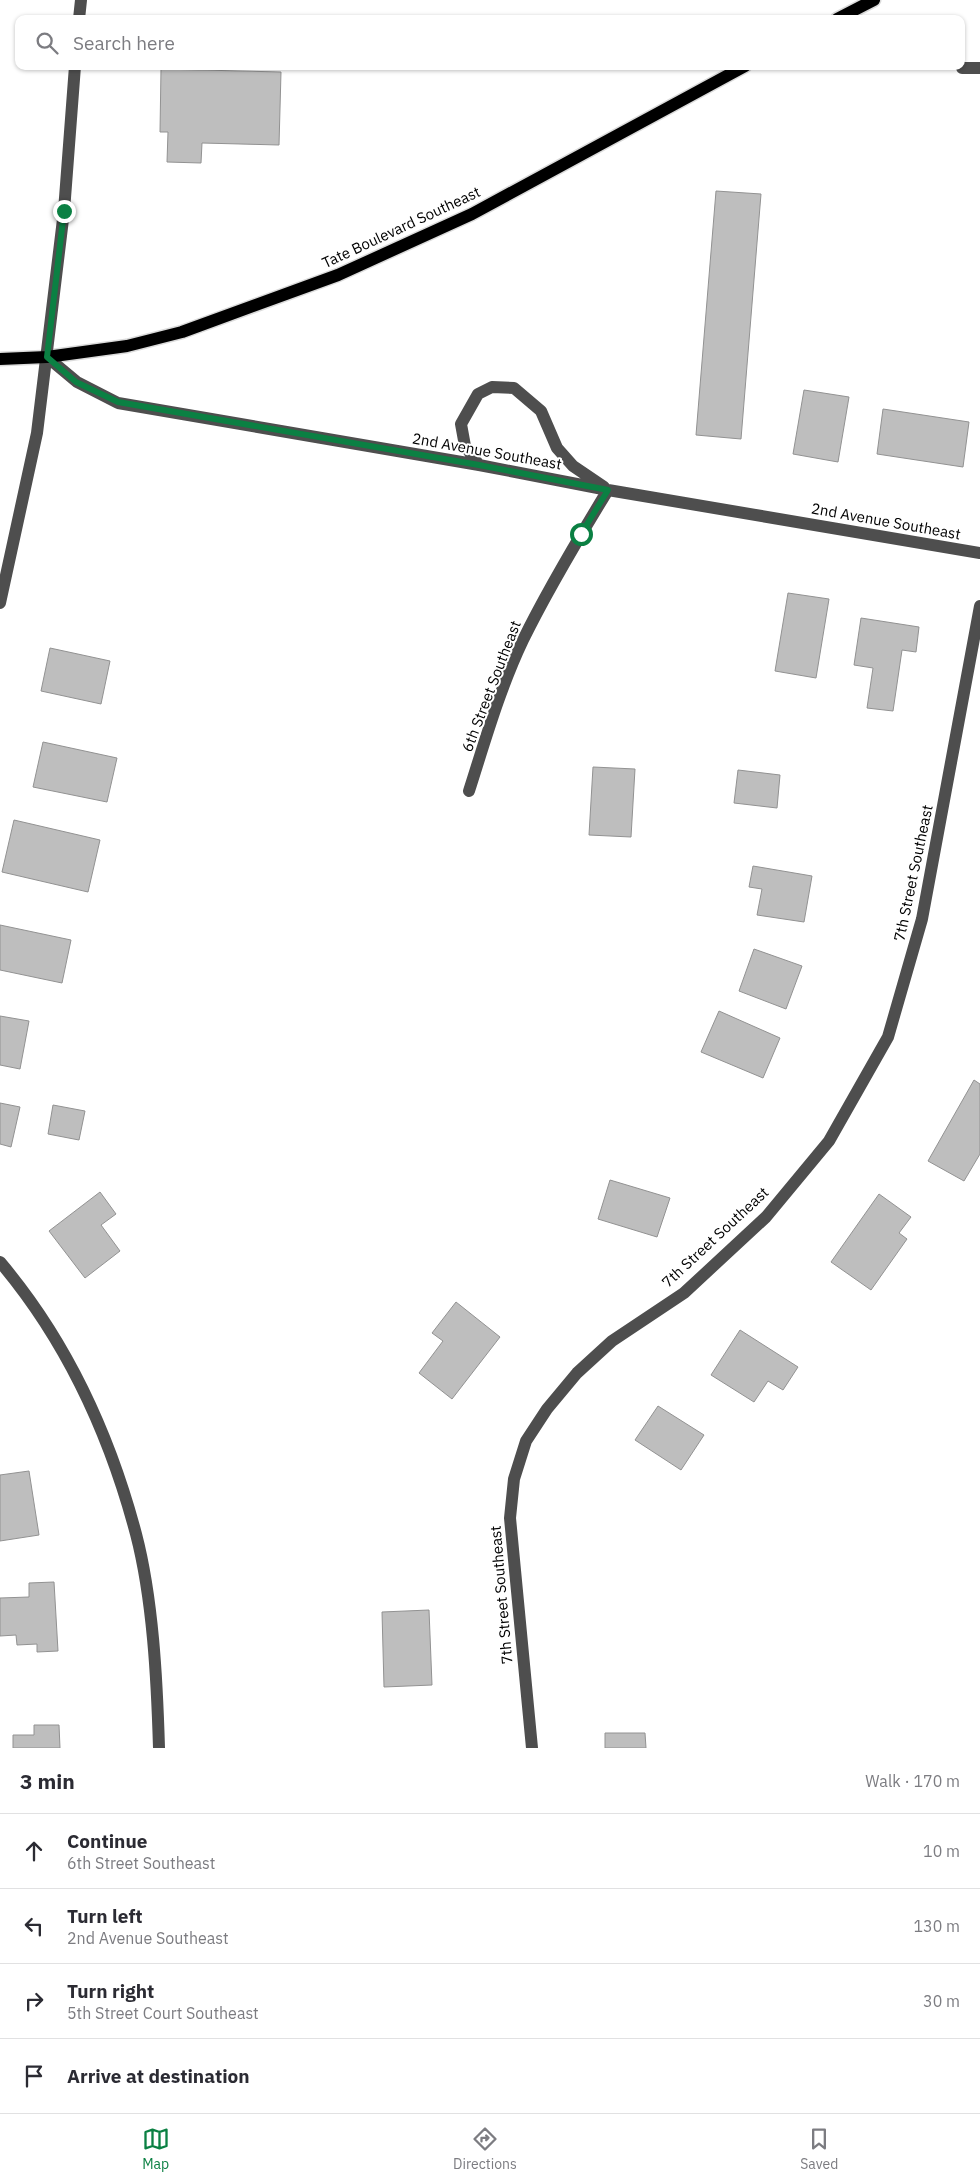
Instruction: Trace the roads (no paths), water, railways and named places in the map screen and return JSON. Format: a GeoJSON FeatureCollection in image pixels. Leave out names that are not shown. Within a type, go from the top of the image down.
{"type":"FeatureCollection","features":[{"type":"Feature","properties":{"kind":"main road"},"geometry":{"type":"LineString","coordinates":[[845,15],[874,0]]}},
{"type":"Feature","properties":{"kind":"main road","name":"Tate Boulevard Southeast"},"geometry":{"type":"LineString","coordinates":[[47,357],[127,346],[182,332],[338,275],[472,214],[738,70]]}},
{"type":"Feature","properties":{"kind":"main road"},"geometry":{"type":"LineString","coordinates":[[0,358],[47,357]]}},
{"type":"Feature","properties":{"kind":"street"},"geometry":{"type":"LineString","coordinates":[[79,15],[80,0]]}},
{"type":"Feature","properties":{"kind":"street"},"geometry":{"type":"LineString","coordinates":[[965,68],[980,68]]}},
{"type":"Feature","properties":{"kind":"street"},"geometry":{"type":"LineString","coordinates":[[0,603],[37,433],[64,211],[75,70]]}},
{"type":"Feature","properties":{"kind":"street","name":"2nd Avenue Southeast"},"geometry":{"type":"LineString","coordinates":[[47,357],[76,382],[118,402],[479,465],[608,490],[980,553]]}},
{"type":"Feature","properties":{"kind":"street"},"geometry":{"type":"LineString","coordinates":[[479,465],[464,446],[461,424],[478,394],[492,387],[514,388],[541,411],[557,448],[573,466],[608,490]]}},
{"type":"Feature","properties":{"kind":"street","name":"6th Street Southeast"},"geometry":{"type":"LineString","coordinates":[[468,791],[495,711],[523,641],[581,534],[608,490]]}},
{"type":"Feature","properties":{"kind":"street","name":"7th Street Southeast"},"geometry":{"type":"LineString","coordinates":[[532,1748],[510,1518],[514,1479],[526,1441],[547,1408],[577,1373],[612,1341],[684,1294],[766,1217],[829,1141],[888,1038],[922,919],[980,606]]}},
{"type":"Feature","properties":{"kind":"street"},"geometry":{"type":"LineString","coordinates":[[0,1262],[41,1315],[78,1380],[114,1462],[136,1535],[150,1612],[159,1748]]}}]}
